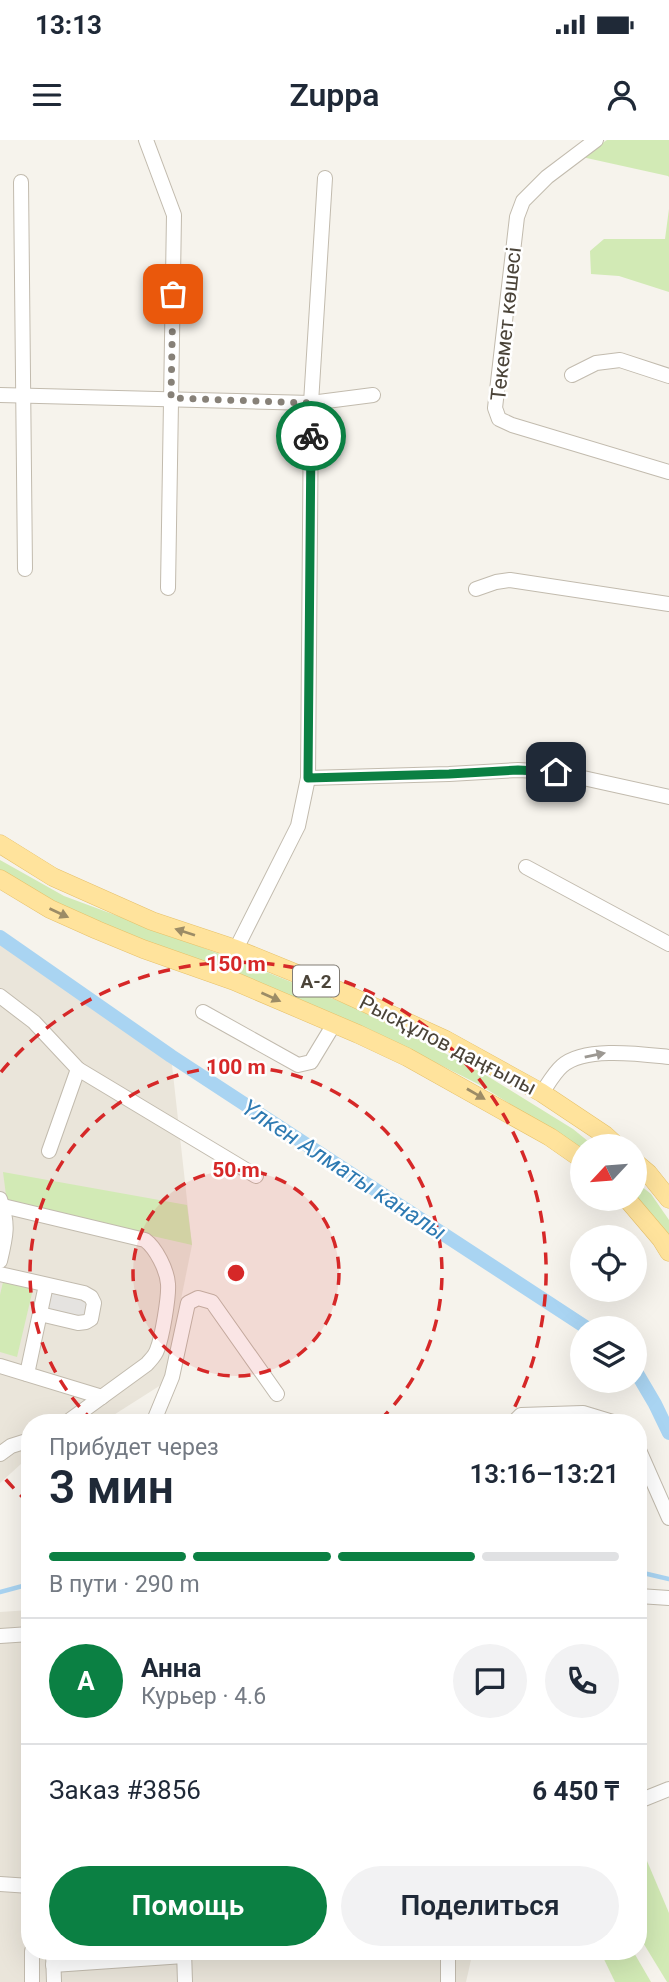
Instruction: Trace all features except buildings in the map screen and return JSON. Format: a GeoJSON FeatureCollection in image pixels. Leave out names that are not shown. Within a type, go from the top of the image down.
{"type":"FeatureCollection","features":[{"type":"Feature","properties":{"kind":"main road","name":"Рысқұлов даңғылы"},"geometry":{"type":"LineString","coordinates":[[0,844],[53,877],[139,916],[236,949],[337,989],[446,1040],[542,1093],[604,1134]]}},
{"type":"Feature","properties":{"kind":"main road","name":"Рысқұлов даңғылы"},"geometry":{"type":"LineString","coordinates":[[0,879],[50,909],[97,930],[234,981],[407,1057],[550,1136],[570,1151]]}},
{"type":"Feature","properties":{"kind":"main road"},"geometry":{"type":"LineString","coordinates":[[648,1173],[669,1199]]}},
{"type":"Feature","properties":{"kind":"main road"},"geometry":{"type":"LineString","coordinates":[[637,1211],[669,1252]]}},
{"type":"Feature","properties":{"kind":"street"},"geometry":{"type":"LineString","coordinates":[[146,140],[174,215],[167,588]]}},
{"type":"Feature","properties":{"kind":"street","name":"Текемет көшесі"},"geometry":{"type":"LineString","coordinates":[[596,140],[547,177],[523,201],[517,217],[495,408],[499,419],[512,425],[669,472]]}},
{"type":"Feature","properties":{"kind":"street"},"geometry":{"type":"LineString","coordinates":[[236,949],[298,826],[308,778],[311,403],[325,178]]}},
{"type":"Feature","properties":{"kind":"street"},"geometry":{"type":"LineString","coordinates":[[21,182],[25,569]]}},
{"type":"Feature","properties":{"kind":"street"},"geometry":{"type":"LineString","coordinates":[[572,375],[596,363],[620,360],[669,376]]}},
{"type":"Feature","properties":{"kind":"street"},"geometry":{"type":"LineString","coordinates":[[0,395],[311,403],[373,395]]}},
{"type":"Feature","properties":{"kind":"street"},"geometry":{"type":"LineString","coordinates":[[476,589],[510,580],[669,604]]}},
{"type":"Feature","properties":{"kind":"street"},"geometry":{"type":"LineString","coordinates":[[308,778],[518,770],[556,772],[669,797]]}},
{"type":"Feature","properties":{"kind":"street"},"geometry":{"type":"LineString","coordinates":[[526,867],[669,944]]}},
{"type":"Feature","properties":{"kind":"street"},"geometry":{"type":"LineString","coordinates":[[0,996],[34,1022],[78,1069],[256,1176]]}},
{"type":"Feature","properties":{"kind":"street"},"geometry":{"type":"LineString","coordinates":[[203,1012],[298,1065],[311,1062],[334,1024]]}},
{"type":"Feature","properties":{"kind":"street"},"geometry":{"type":"LineString","coordinates":[[542,1093],[562,1066],[574,1059],[610,1052],[669,1057]]}},
{"type":"Feature","properties":{"kind":"street"},"geometry":{"type":"LineString","coordinates":[[48,1151],[78,1069]]}},
{"type":"Feature","properties":{"kind":"street"},"geometry":{"type":"LineString","coordinates":[[0,1261],[7,1233],[1,1202]]}},
{"type":"Feature","properties":{"kind":"street"},"geometry":{"type":"LineString","coordinates":[[1,1202],[141,1238],[153,1249],[168,1281],[157,1349],[147,1364],[78,1414]]}},
{"type":"Feature","properties":{"kind":"street"},"geometry":{"type":"LineString","coordinates":[[0,1274],[88,1295],[93,1300],[91,1319],[82,1323],[40,1314]]}},
{"type":"Feature","properties":{"kind":"street"},"geometry":{"type":"LineString","coordinates":[[27,1374],[46,1285]]}},
{"type":"Feature","properties":{"kind":"street"},"geometry":{"type":"LineString","coordinates":[[157,1414],[172,1377],[188,1303],[198,1298],[212,1302],[276,1394]]}},
{"type":"Feature","properties":{"kind":"street"},"geometry":{"type":"LineString","coordinates":[[0,1366],[102,1397]]}},
{"type":"Feature","properties":{"kind":"street"},"geometry":{"type":"LineString","coordinates":[[552,1414],[586,1414]]}},
{"type":"Feature","properties":{"kind":"street"},"geometry":{"type":"LineString","coordinates":[[0,1454],[21,1443]]}},
{"type":"Feature","properties":{"kind":"street"},"geometry":{"type":"LineString","coordinates":[[647,1468],[669,1518]]}},
{"type":"Feature","properties":{"kind":"street"},"geometry":{"type":"LineString","coordinates":[[647,1597],[669,1598]]}},
{"type":"Feature","properties":{"kind":"street"},"geometry":{"type":"LineString","coordinates":[[0,1636],[21,1635]]}},
{"type":"Feature","properties":{"kind":"street"},"geometry":{"type":"LineString","coordinates":[[647,1798],[669,1789]]}},
{"type":"Feature","properties":{"kind":"street"},"geometry":{"type":"LineString","coordinates":[[0,1884],[21,1885]]}},
{"type":"Feature","properties":{"kind":"street"},"geometry":{"type":"LineString","coordinates":[[32,1960],[32,1982]]}},
{"type":"Feature","properties":{"kind":"street"},"geometry":{"type":"LineString","coordinates":[[53,1960],[54,1982]]}},
{"type":"Feature","properties":{"kind":"street"},"geometry":{"type":"LineString","coordinates":[[184,1960],[185,1982]]}},
{"type":"Feature","properties":{"kind":"street"},"geometry":{"type":"LineString","coordinates":[[448,1960],[449,1982]]}},
{"type":"Feature","properties":{"kind":"shaded area"},"geometry":{"type":"Polygon","coordinates":[[[0,937],[171,1056],[192,1245],[164,1383],[115,1414],[21,1414],[21,1464],[0,1483],[0,937]]]}},
{"type":"Feature","properties":{"kind":"shaded area"},"geometry":{"type":"Polygon","coordinates":[[[46,1285],[84,1293],[91,1319],[40,1314],[46,1285]]]}},
{"type":"Feature","properties":{"kind":"shaded area"},"geometry":{"type":"Polygon","coordinates":[[[21,1611],[21,1960],[471,1960],[466,1982],[0,1982],[0,1612],[21,1611]]]}},
{"type":"Feature","properties":{"kind":"green space"},"geometry":{"type":"Polygon","coordinates":[[[607,140],[669,140],[669,177],[582,157],[607,140]]]}},
{"type":"Feature","properties":{"kind":"green space"},"geometry":{"type":"Polygon","coordinates":[[[669,209],[669,292],[619,276],[591,274],[590,251],[604,239],[665,239],[669,209]]]}},
{"type":"Feature","properties":{"kind":"green space"},"geometry":{"type":"Polygon","coordinates":[[[0,860],[64,896],[244,963],[373,1015],[484,1074],[579,1134],[570,1134],[570,1142],[480,1085],[369,1029],[60,907],[0,871],[0,860]]]}},
{"type":"Feature","properties":{"kind":"green space"},"geometry":{"type":"Polygon","coordinates":[[[3,1172],[187,1205],[192,1245],[7,1203],[3,1172]]]}},
{"type":"Feature","properties":{"kind":"green space"},"geometry":{"type":"Polygon","coordinates":[[[648,1192],[669,1220],[669,1242],[645,1211],[648,1211],[648,1192]]]}},
{"type":"Feature","properties":{"kind":"green space"},"geometry":{"type":"Polygon","coordinates":[[[3,1282],[33,1289],[17,1357],[0,1352],[0,1295],[3,1282]]]}},
{"type":"Feature","properties":{"kind":"green space"},"geometry":{"type":"Polygon","coordinates":[[[647,1861],[669,1913],[667,1982],[647,1949],[647,1861]]]}},
{"type":"Feature","properties":{"kind":"green space"},"geometry":{"type":"Polygon","coordinates":[[[604,1960],[638,1960],[651,1982],[615,1982],[604,1960]]]}},
{"type":"Feature","properties":{"kind":"waterway","name":"Үлкен Алматы каналы"},"geometry":{"type":"LineString","coordinates":[[0,937],[171,1056],[570,1317]]}},
{"type":"Feature","properties":{"kind":"waterway","name":"Үлкен Алматы каналы"},"geometry":{"type":"LineString","coordinates":[[647,1390],[669,1433]]}},
{"type":"Feature","properties":{"kind":"waterway"},"geometry":{"type":"LineString","coordinates":[[647,1574],[669,1579]]}},
{"type":"Feature","properties":{"kind":"waterway"},"geometry":{"type":"LineString","coordinates":[[0,1592],[21,1586]]}},
{"type":"Feature","properties":{"kind":"way so far"},"geometry":{"type":"LineString","coordinates":[[173,294],[171,398],[311,403],[311,436]]}},
{"type":"Feature","properties":{"kind":"route"},"geometry":{"type":"LineString","coordinates":[[311,436],[308,778],[518,770],[556,772]]}}]}
